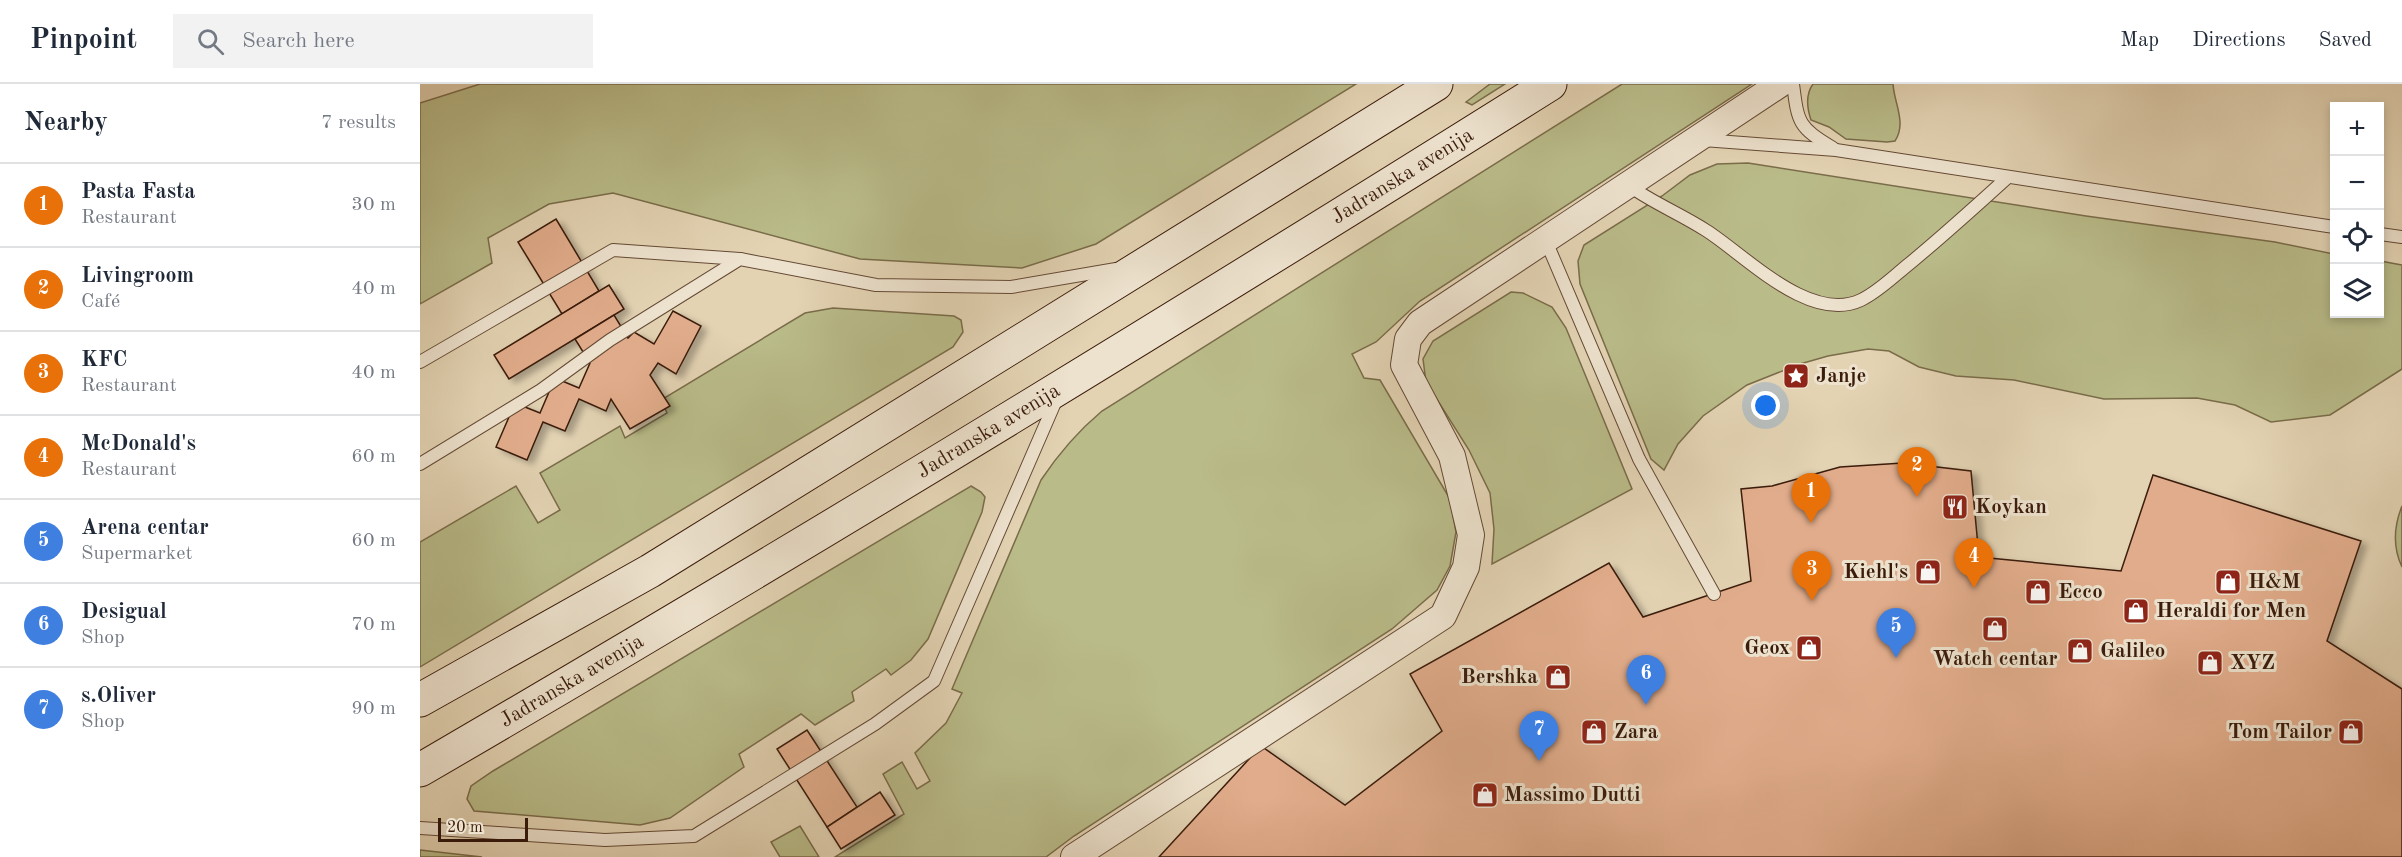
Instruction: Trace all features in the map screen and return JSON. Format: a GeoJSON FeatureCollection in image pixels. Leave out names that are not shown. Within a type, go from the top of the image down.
{"type":"FeatureCollection","features":[{"type":"Feature","properties":{"kind":"main road"},"geometry":{"type":"LineString","coordinates":[[420,700],[650,571],[1436,84]]}},
{"type":"Feature","properties":{"kind":"main road","name":"Jadranska avenija"},"geometry":{"type":"LineString","coordinates":[[420,770],[615,657],[1061,388],[1550,84]]}},
{"type":"Feature","properties":{"kind":"street"},"geometry":{"type":"LineString","coordinates":[[1074,857],[1443,616],[1466,567],[1471,535],[1452,456],[1404,364],[1408,339],[1420,323],[1780,84]]}},
{"type":"Feature","properties":{"kind":"lane"},"geometry":{"type":"LineString","coordinates":[[1793,84],[1797,117],[1809,134],[1836,150]]}},
{"type":"Feature","properties":{"kind":"lane"},"geometry":{"type":"LineString","coordinates":[[1696,139],[1836,150],[2330,226]]}},
{"type":"Feature","properties":{"kind":"lane"},"geometry":{"type":"LineString","coordinates":[[1628,185],[1647,199],[1706,230],[1770,277],[1804,298],[1836,306],[1861,300],[1892,278],[1964,219],[2008,177]]}},
{"type":"Feature","properties":{"kind":"lane"},"geometry":{"type":"LineString","coordinates":[[2384,235],[2402,237]]}},
{"type":"Feature","properties":{"kind":"lane"},"geometry":{"type":"LineString","coordinates":[[1546,241],[1639,459],[1714,594]]}},
{"type":"Feature","properties":{"kind":"lane"},"geometry":{"type":"LineString","coordinates":[[420,362],[613,250],[740,259],[876,285],[1011,287],[1147,264]]}},
{"type":"Feature","properties":{"kind":"lane"},"geometry":{"type":"LineString","coordinates":[[420,464],[541,390],[610,340],[740,259]]}},
{"type":"Feature","properties":{"kind":"lane"},"geometry":{"type":"LineString","coordinates":[[420,828],[605,840],[694,836],[875,724],[934,681],[1061,388]]}},
{"type":"Feature","properties":{"kind":"green space"},"geometry":{"type":"Polygon","coordinates":[[[480,84],[1356,84],[1096,244],[1022,268],[860,259],[613,193],[549,204],[488,238],[492,263],[420,304],[420,103],[480,84]]]}},
{"type":"Feature","properties":{"kind":"green space"},"geometry":{"type":"Polygon","coordinates":[[[1490,84],[1505,84],[1472,105],[1466,102],[1490,84]]]}},
{"type":"Feature","properties":{"kind":"green space"},"geometry":{"type":"Polygon","coordinates":[[[1622,84],[1752,84],[1420,301],[1376,342],[1352,354],[1364,378],[1380,380],[1450,499],[1456,532],[1450,566],[1437,590],[1392,629],[1074,836],[1046,857],[835,857],[904,814],[883,774],[902,762],[917,789],[930,781],[915,753],[946,723],[962,693],[952,689],[1041,480],[1084,427],[1102,411],[1622,84]]]}},
{"type":"Feature","properties":{"kind":"green space"},"geometry":{"type":"Polygon","coordinates":[[[1813,84],[1893,84],[1900,120],[1895,141],[1846,139],[1829,127],[1811,120],[1808,102],[1813,84]]]}},
{"type":"Feature","properties":{"kind":"green space"},"geometry":{"type":"Polygon","coordinates":[[[1748,163],[2086,216],[2275,242],[2330,253],[2330,318],[2384,318],[2384,262],[2402,265],[2402,369],[2330,415],[2271,422],[2235,405],[2197,398],[2104,399],[2014,380],[1956,376],[1919,367],[1889,351],[1868,349],[1800,364],[1747,385],[1703,416],[1678,444],[1664,470],[1651,459],[1580,284],[1578,261],[1584,245],[1662,196],[1690,175],[1717,164],[1748,163]]]}},
{"type":"Feature","properties":{"kind":"green space"},"geometry":{"type":"Polygon","coordinates":[[[1511,292],[1523,293],[1552,307],[1566,328],[1632,489],[1492,564],[1494,529],[1490,493],[1469,450],[1426,382],[1423,359],[1433,341],[1511,292]]]}},
{"type":"Feature","properties":{"kind":"green space"},"geometry":{"type":"Polygon","coordinates":[[[833,308],[954,316],[961,320],[963,332],[953,347],[420,667],[420,542],[516,486],[538,523],[560,510],[540,473],[620,426],[625,438],[667,413],[661,400],[805,313],[833,308]]]}},
{"type":"Feature","properties":{"kind":"green space"},"geometry":{"type":"Polygon","coordinates":[[[971,486],[985,497],[982,512],[928,639],[911,660],[891,675],[886,669],[852,692],[854,701],[815,725],[801,714],[739,754],[744,767],[670,818],[640,825],[474,811],[467,799],[471,786],[493,771],[971,486]]]}},
{"type":"Feature","properties":{"kind":"green space"},"geometry":{"type":"Polygon","coordinates":[[[2402,506],[2402,567],[2397,552],[2396,537],[2397,521],[2402,506]]]}},
{"type":"Feature","properties":{"kind":"green space"},"geometry":{"type":"Polygon","coordinates":[[[800,826],[819,857],[780,857],[771,842],[800,826]]]}},
{"type":"Feature","properties":{"kind":"green space"},"geometry":{"type":"Polygon","coordinates":[[[420,850],[482,857],[420,857],[420,850]]]}},
{"type":"Feature","properties":{"kind":"building"},"geometry":{"type":"Polygon","coordinates":[[[556,219],[599,291],[562,314],[518,242],[556,219]]]}},
{"type":"Feature","properties":{"kind":"building"},"geometry":{"type":"Polygon","coordinates":[[[609,285],[624,309],[509,379],[494,355],[609,285]]]}},
{"type":"Feature","properties":{"kind":"building"},"geometry":{"type":"Polygon","coordinates":[[[673,311],[701,326],[676,374],[658,363],[650,375],[670,406],[630,429],[611,399],[606,411],[579,399],[565,431],[543,422],[527,460],[496,447],[515,403],[540,413],[555,378],[579,388],[590,363],[575,339],[614,315],[628,338],[634,332],[654,344],[673,311]]]}},
{"type":"Feature","properties":{"kind":"building"},"geometry":{"type":"Polygon","coordinates":[[[1903,463],[1971,471],[1979,557],[2121,571],[2153,475],[2361,541],[2327,641],[2402,689],[2402,857],[1159,857],[1261,746],[1345,805],[1442,731],[1410,674],[1609,563],[1643,617],[1751,581],[1741,489],[1772,486],[1840,467],[1903,463]]]}},
{"type":"Feature","properties":{"kind":"building"},"geometry":{"type":"Polygon","coordinates":[[[807,730],[857,807],[827,827],[777,749],[807,730]]]}},
{"type":"Feature","properties":{"kind":"building"},"geometry":{"type":"Polygon","coordinates":[[[880,792],[895,815],[841,849],[827,827],[880,792]]]}},
{"type":"Feature","properties":{"kind":"place","name":"Janje"},"geometry":{"type":"Point","coordinates":[1796,376]}},
{"type":"Feature","properties":{"kind":"place","name":"Livingroom"},"geometry":{"type":"Point","coordinates":[1917,497]}},
{"type":"Feature","properties":{"kind":"place","name":"Koykan"},"geometry":{"type":"Point","coordinates":[1955,507]}},
{"type":"Feature","properties":{"kind":"place","name":"Pasta Fasta"},"geometry":{"type":"Point","coordinates":[1811,523]}},
{"type":"Feature","properties":{"kind":"place","name":"Kiehl's"},"geometry":{"type":"Point","coordinates":[1928,572]}},
{"type":"Feature","properties":{"kind":"place","name":"H&M"},"geometry":{"type":"Point","coordinates":[2228,582]}},
{"type":"Feature","properties":{"kind":"place","name":"McDonald's"},"geometry":{"type":"Point","coordinates":[1974,588]}},
{"type":"Feature","properties":{"kind":"place","name":"Ecco"},"geometry":{"type":"Point","coordinates":[2038,592]}},
{"type":"Feature","properties":{"kind":"place","name":"KFC"},"geometry":{"type":"Point","coordinates":[1812,601]}},
{"type":"Feature","properties":{"kind":"place","name":"Heraldi for Men"},"geometry":{"type":"Point","coordinates":[2136,611]}},
{"type":"Feature","properties":{"kind":"place","name":"Watch centar"},"geometry":{"type":"Point","coordinates":[1995,629]}},
{"type":"Feature","properties":{"kind":"place","name":"Geox"},"geometry":{"type":"Point","coordinates":[1809,648]}},
{"type":"Feature","properties":{"kind":"place","name":"Galileo"},"geometry":{"type":"Point","coordinates":[2080,651]}},
{"type":"Feature","properties":{"kind":"place","name":"Arena centar"},"geometry":{"type":"Point","coordinates":[1896,658]}},
{"type":"Feature","properties":{"kind":"place","name":"XYZ"},"geometry":{"type":"Point","coordinates":[2210,663]}},
{"type":"Feature","properties":{"kind":"place","name":"Bershka"},"geometry":{"type":"Point","coordinates":[1558,677]}},
{"type":"Feature","properties":{"kind":"place","name":"Desigual"},"geometry":{"type":"Point","coordinates":[1646,705]}},
{"type":"Feature","properties":{"kind":"place","name":"Zara"},"geometry":{"type":"Point","coordinates":[1594,732]}},
{"type":"Feature","properties":{"kind":"place","name":"Tom Tailor"},"geometry":{"type":"Point","coordinates":[2351,732]}},
{"type":"Feature","properties":{"kind":"place","name":"s.Oliver"},"geometry":{"type":"Point","coordinates":[1539,761]}},
{"type":"Feature","properties":{"kind":"place","name":"Massimo Dutti"},"geometry":{"type":"Point","coordinates":[1485,795]}}]}
